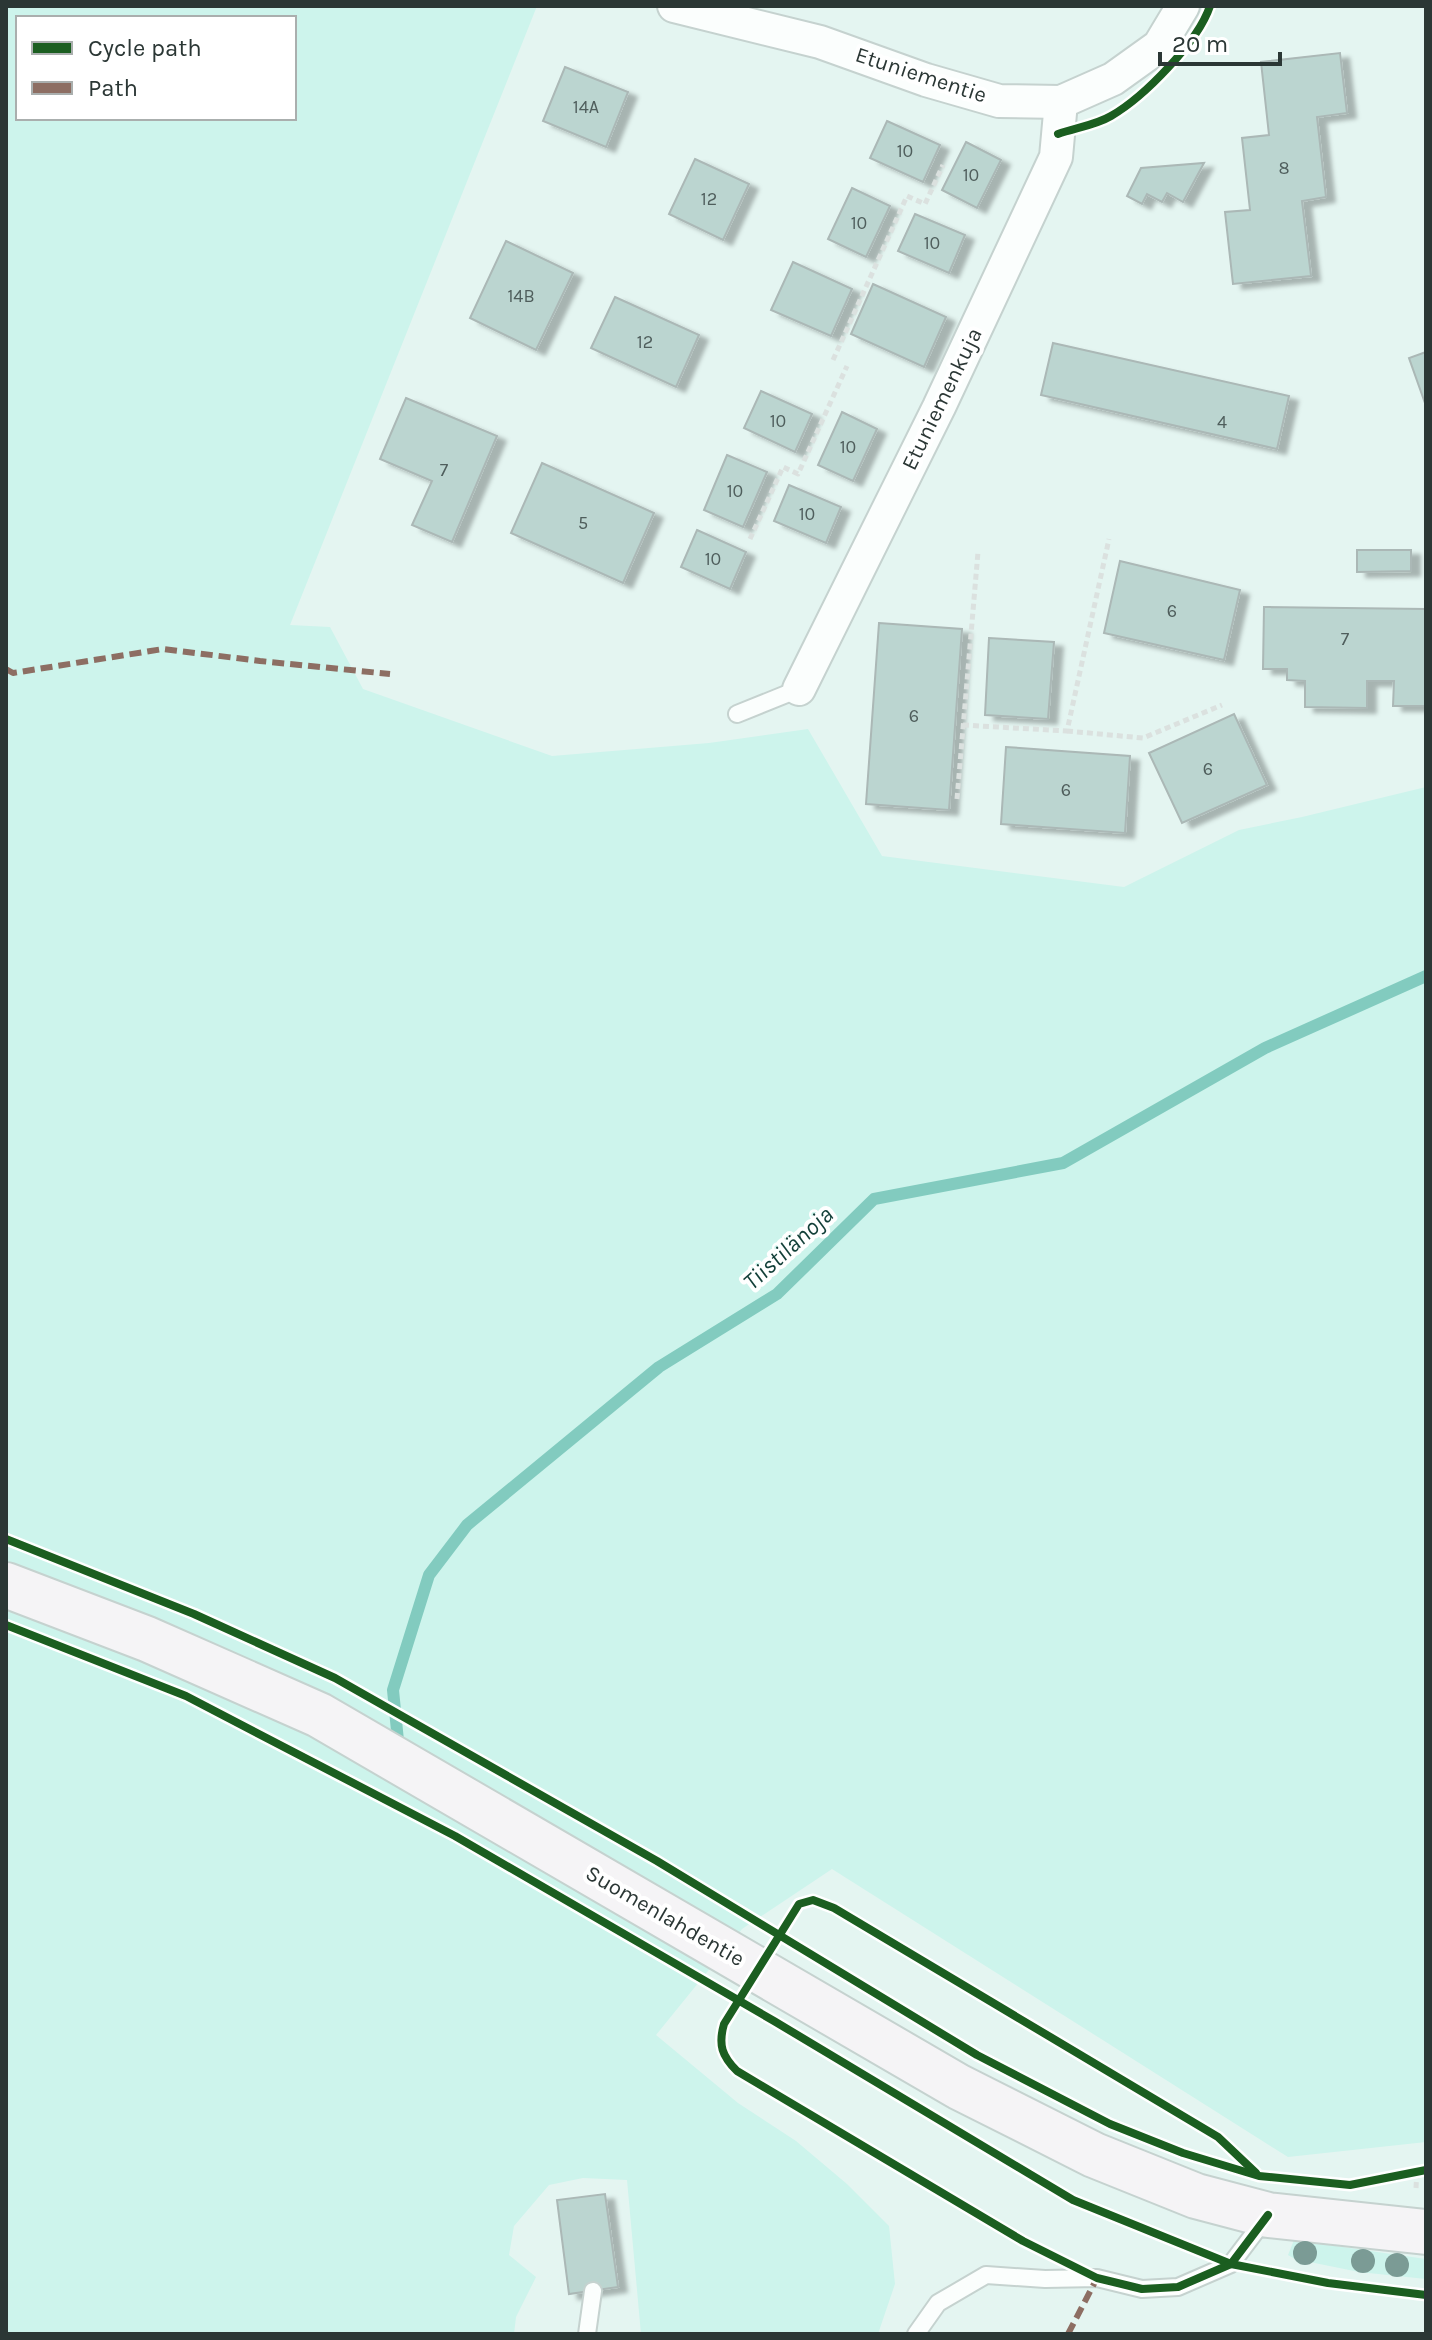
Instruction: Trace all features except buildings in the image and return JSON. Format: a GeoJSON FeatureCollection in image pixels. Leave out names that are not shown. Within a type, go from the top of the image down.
{"type":"FeatureCollection","features":[{"type":"Feature","properties":{"kind":"main road","name":"Suomenlahdentie"},"geometry":{"type":"LineString","coordinates":[[6,1585],[147,1639],[319,1715],[959,2087],[1094,2155],[1196,2196],[1268,2215],[1426,2232]]}},
{"type":"Feature","properties":{"kind":"street","name":"Etuniementie"},"geometry":{"type":"LineString","coordinates":[[674,6],[820,42],[926,80],[999,101],[1061,102],[1113,79],[1159,46],[1183,6]]}},
{"type":"Feature","properties":{"kind":"street","name":"Etuniemenkuja"},"geometry":{"type":"LineString","coordinates":[[799,689],[951,381],[1056,157],[1061,102]]}},
{"type":"Feature","properties":{"kind":"lane"},"geometry":{"type":"LineString","coordinates":[[737,714],[799,689]]}},
{"type":"Feature","properties":{"kind":"lane"},"geometry":{"type":"LineString","coordinates":[[916,2334],[938,2303],[986,2275],[1045,2279],[1097,2278],[1142,2289],[1178,2287],[1231,2264],[1268,2215]]}},
{"type":"Feature","properties":{"kind":"lane"},"geometry":{"type":"LineString","coordinates":[[587,2334],[593,2291]]}},
{"type":"Feature","properties":{"kind":"path"},"geometry":{"type":"LineString","coordinates":[[833,360],[907,196],[925,204],[943,165]]}},
{"type":"Feature","properties":{"kind":"path"},"geometry":{"type":"LineString","coordinates":[[750,539],[783,467],[798,474],[847,366]]}},
{"type":"Feature","properties":{"kind":"path"},"geometry":{"type":"LineString","coordinates":[[1067,731],[1109,539]]}},
{"type":"Feature","properties":{"kind":"path"},"geometry":{"type":"LineString","coordinates":[[957,799],[978,552]]}},
{"type":"Feature","properties":{"kind":"path"},"geometry":{"type":"LineString","coordinates":[[963,725],[1143,738],[1222,705]]}},
{"type":"Feature","properties":{"kind":"path"},"geometry":{"type":"LineString","coordinates":[[1404,2173],[1422,2170],[1416,2188]]}},
{"type":"Feature","properties":{"kind":"green space"},"geometry":{"type":"Polygon","coordinates":[[[6,6],[537,6],[290,625],[330,627],[363,689],[552,756],[709,743],[808,729],[882,856],[1124,887],[1239,830],[1426,787],[1426,2142],[1288,2157],[832,1869],[742,1929],[656,2035],[738,2103],[796,2141],[847,2184],[889,2226],[895,2284],[878,2334],[641,2334],[627,2180],[583,2178],[549,2185],[514,2226],[509,2255],[536,2277],[516,2317],[514,2334],[6,2334],[6,6]]]}},
{"type":"Feature","properties":{"kind":"green space"},"geometry":{"type":"Polygon","coordinates":[[[1294,2240],[1426,2259],[1426,2279],[1359,2272],[1295,2259],[1288,2255],[1294,2240]]]}},
{"type":"Feature","properties":{"kind":"waterway","name":"Tiistilänoja"},"geometry":{"type":"LineString","coordinates":[[399,1751],[393,1690],[429,1575],[467,1525],[659,1367],[777,1294],[874,1199],[1063,1163],[1265,1048],[1426,976]]}},
{"type":"Feature","properties":{"kind":"marked path"},"geometry":{"type":"LineString","coordinates":[[6,669],[13,673],[163,649],[390,674]]}},
{"type":"Feature","properties":{"kind":"marked path"},"geometry":{"type":"LineString","coordinates":[[1068,2334],[1097,2278]]}},
{"type":"Feature","properties":{"kind":"cycle path"},"geometry":{"type":"LineString","coordinates":[[1058,134],[1105,119],[1139,96],[1182,52],[1210,6]]}},
{"type":"Feature","properties":{"kind":"cycle path"},"geometry":{"type":"LineString","coordinates":[[6,1539],[194,1614],[335,1678],[657,1861],[977,2055],[1110,2124],[1183,2153],[1259,2176],[1350,2185],[1426,2170]]}},
{"type":"Feature","properties":{"kind":"cycle path"},"geometry":{"type":"LineString","coordinates":[[6,1625],[186,1696],[455,1836],[774,2021],[1073,2200],[1231,2264],[1328,2283],[1426,2295]]}},
{"type":"Feature","properties":{"kind":"cycle path"},"geometry":{"type":"LineString","coordinates":[[1256,2173],[1218,2137],[834,1908],[813,1900],[799,1904],[724,2024],[721,2038],[723,2050],[737,2071],[1023,2241],[1097,2278],[1142,2289],[1178,2287],[1231,2264],[1268,2215]]}}]}
